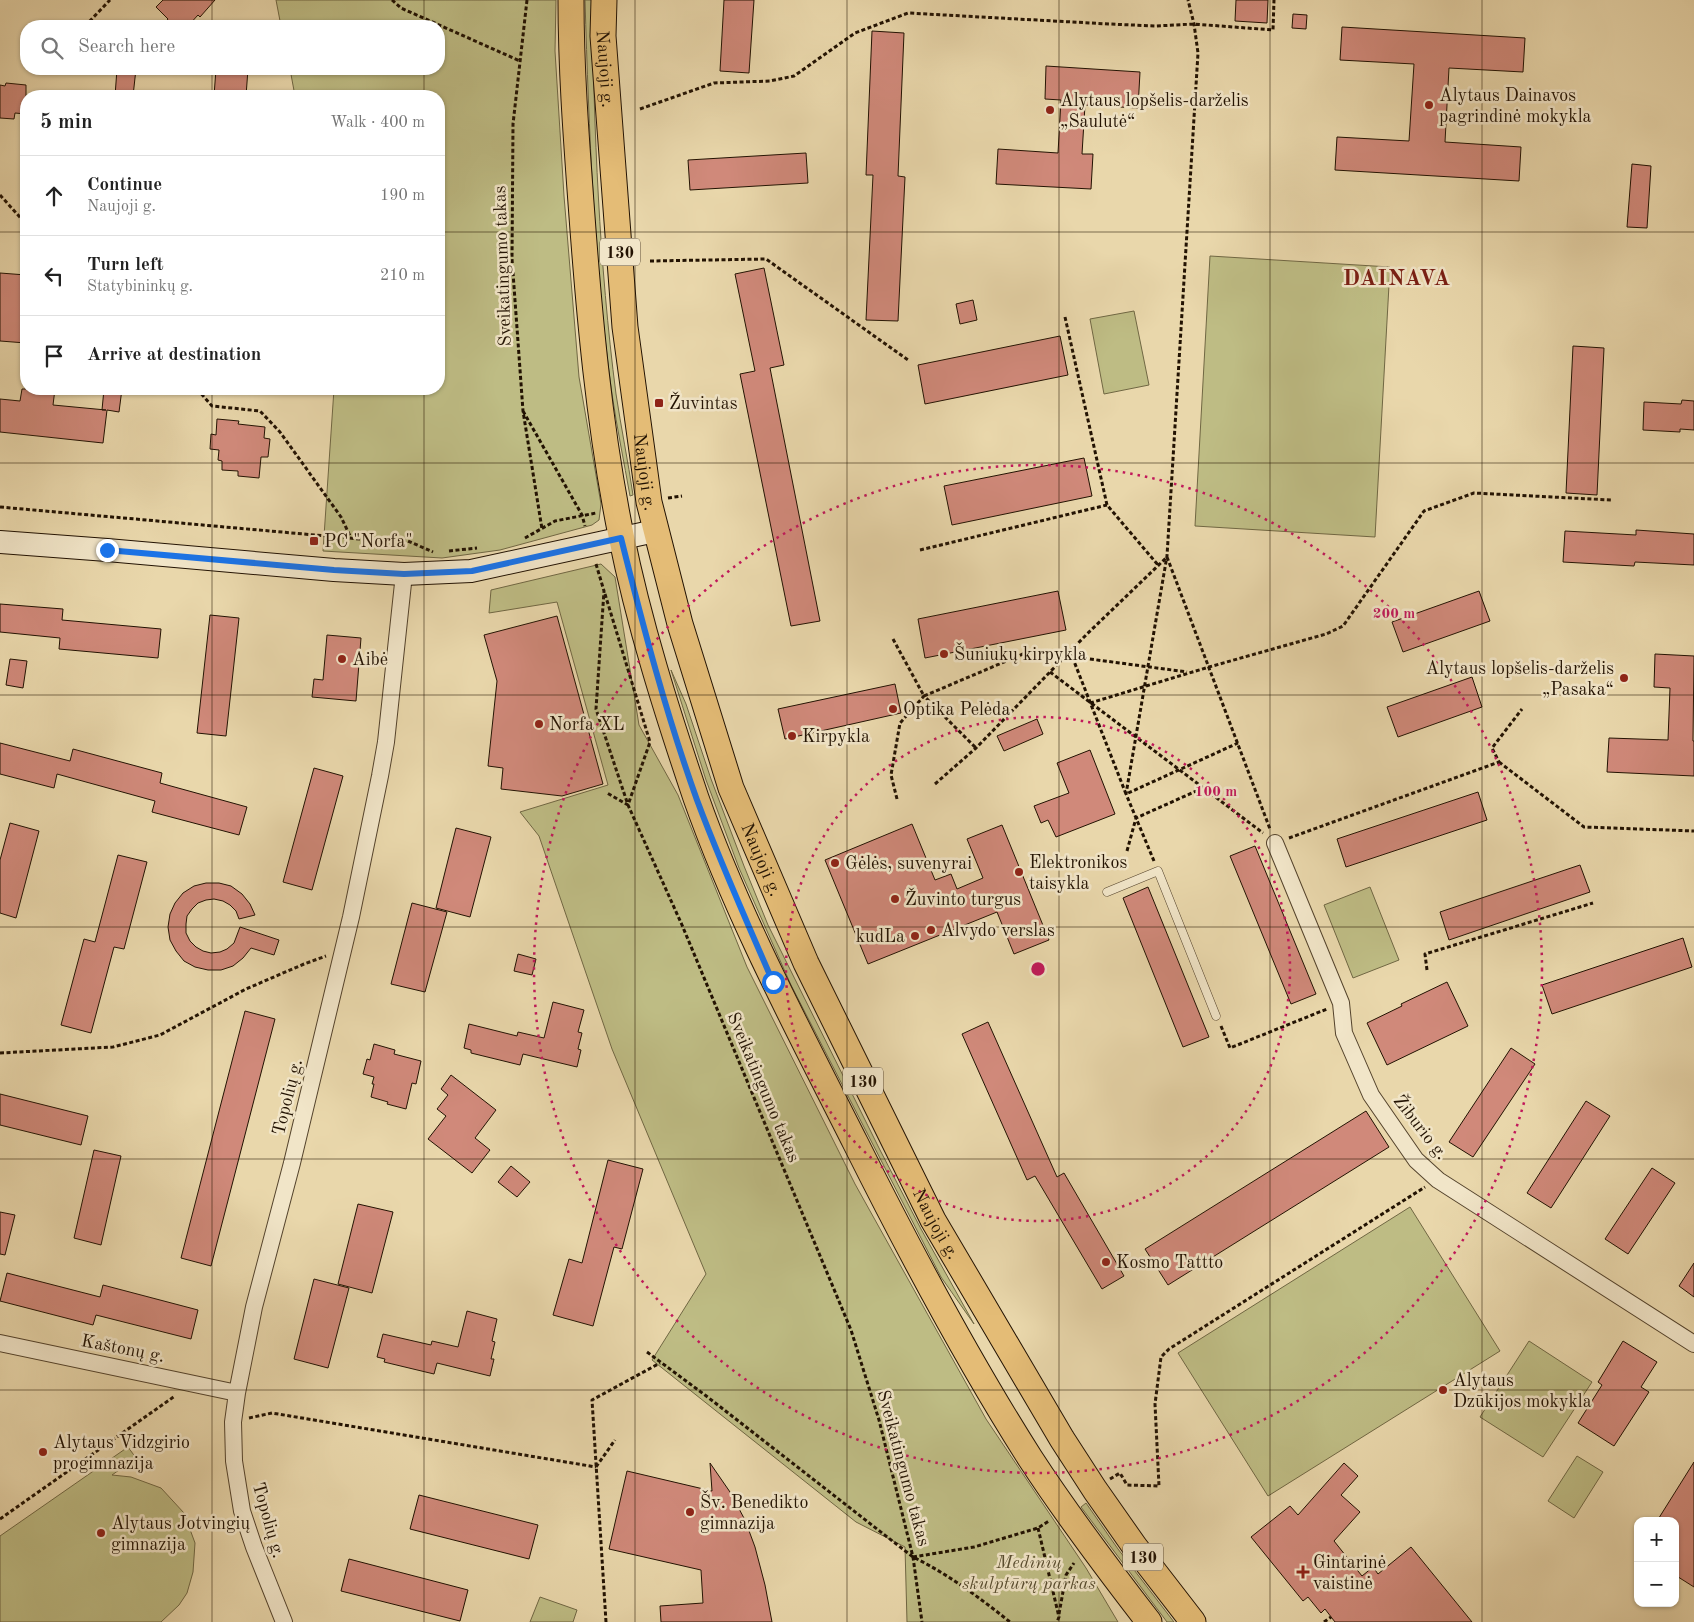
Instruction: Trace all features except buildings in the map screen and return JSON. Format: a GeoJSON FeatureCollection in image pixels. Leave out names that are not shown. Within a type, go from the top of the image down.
{"type":"FeatureCollection","features":[{"type":"Feature","properties":{"kind":"main road","name":"Naujoji g."},"geometry":{"type":"LineString","coordinates":[[571,0],[572,62],[586,277],[598,394],[621,538],[643,626],[668,712],[697,800],[728,880],[773,982],[925,1279],[1030,1458],[1065,1510],[1149,1622]]}},
{"type":"Feature","properties":{"kind":"main road","name":"Naujoji g."},"geometry":{"type":"LineString","coordinates":[[604,0],[603,36],[625,327],[649,502],[680,624],[731,788],[806,963],[933,1220],[1062,1439],[1135,1547],[1193,1622]]}},
{"type":"Feature","properties":{"kind":"main road"},"geometry":{"type":"LineString","coordinates":[[1030,1458],[1062,1439]]}},
{"type":"Feature","properties":{"kind":"street"},"geometry":{"type":"LineString","coordinates":[[0,542],[334,570],[404,574],[472,571],[655,531]]}},
{"type":"Feature","properties":{"kind":"street","name":"Topolių g."},"geometry":{"type":"LineString","coordinates":[[284,1622],[254,1547],[242,1511],[234,1461],[233,1422],[254,1307],[294,1154],[343,950],[380,776],[386,742],[404,574]]}},
{"type":"Feature","properties":{"kind":"street","name":"Žiburio g."},"geometry":{"type":"LineString","coordinates":[[1275,843],[1341,1003],[1344,1034],[1371,1095],[1416,1160],[1438,1180],[1694,1344]]}},
{"type":"Feature","properties":{"kind":"street","name":"Kaštonų g."},"geometry":{"type":"LineString","coordinates":[[0,1343],[237,1393]]}},
{"type":"Feature","properties":{"kind":"lane"},"geometry":{"type":"LineString","coordinates":[[1107,892],[1158,871],[1216,1016]]}},
{"type":"Feature","properties":{"kind":"path"},"geometry":{"type":"LineString","coordinates":[[91,20],[110,0]]}},
{"type":"Feature","properties":{"kind":"path"},"geometry":{"type":"LineString","coordinates":[[392,0],[401,8],[428,20]]}},
{"type":"Feature","properties":{"kind":"path","name":"Sveikatingumo takas"},"geometry":{"type":"LineString","coordinates":[[527,0],[513,124],[512,259],[523,411],[582,515],[556,521],[542,529]]}},
{"type":"Feature","properties":{"kind":"path"},"geometry":{"type":"LineString","coordinates":[[1126,794],[1167,556],[1198,53],[1188,0]]}},
{"type":"Feature","properties":{"kind":"path"},"geometry":{"type":"LineString","coordinates":[[640,109],[714,83],[770,81],[794,76],[855,32],[908,13],[1147,26],[1194,24],[1273,30],[1275,0]]}},
{"type":"Feature","properties":{"kind":"path"},"geometry":{"type":"LineString","coordinates":[[445,28],[520,61]]}},
{"type":"Feature","properties":{"kind":"path"},"geometry":{"type":"LineString","coordinates":[[0,195],[20,217]]}},
{"type":"Feature","properties":{"kind":"path"},"geometry":{"type":"LineString","coordinates":[[650,261],[766,259],[908,360]]}},
{"type":"Feature","properties":{"kind":"path"},"geometry":{"type":"LineString","coordinates":[[1064,317],[1108,505],[1158,565]]}},
{"type":"Feature","properties":{"kind":"path"},"geometry":{"type":"LineString","coordinates":[[202,395],[212,406],[260,411],[280,432],[341,517],[351,538]]}},
{"type":"Feature","properties":{"kind":"path"},"geometry":{"type":"LineString","coordinates":[[517,540],[526,538],[542,529],[523,411]]}},
{"type":"Feature","properties":{"kind":"path"},"geometry":{"type":"LineString","coordinates":[[1090,703],[1326,634],[1343,626],[1424,511],[1474,493],[1612,500]]}},
{"type":"Feature","properties":{"kind":"path"},"geometry":{"type":"LineString","coordinates":[[920,550],[1108,505]]}},
{"type":"Feature","properties":{"kind":"path"},"geometry":{"type":"LineString","coordinates":[[0,507],[351,538],[408,541],[432,552],[481,548]]}},
{"type":"Feature","properties":{"kind":"path"},"geometry":{"type":"LineString","coordinates":[[935,784],[976,748],[1070,651],[1167,556]]}},
{"type":"Feature","properties":{"kind":"path"},"geometry":{"type":"LineString","coordinates":[[1167,556],[1275,843]]}},
{"type":"Feature","properties":{"kind":"path","name":"Sveikatingumo takas"},"geometry":{"type":"LineString","coordinates":[[596,566],[604,591],[596,709],[628,804],[682,925],[851,1330],[879,1420],[913,1557],[922,1622]]}},
{"type":"Feature","properties":{"kind":"path"},"geometry":{"type":"LineString","coordinates":[[604,591],[650,742],[628,804],[607,793]]}},
{"type":"Feature","properties":{"kind":"path"},"geometry":{"type":"LineString","coordinates":[[893,639],[924,696],[976,748]]}},
{"type":"Feature","properties":{"kind":"path"},"geometry":{"type":"LineString","coordinates":[[897,799],[890,775],[900,723],[924,696],[1030,651],[1190,673]]}},
{"type":"Feature","properties":{"kind":"path"},"geometry":{"type":"LineString","coordinates":[[1070,651],[1158,871]]}},
{"type":"Feature","properties":{"kind":"path"},"geometry":{"type":"LineString","coordinates":[[1050,672],[1275,843]]}},
{"type":"Feature","properties":{"kind":"path"},"geometry":{"type":"LineString","coordinates":[[1522,709],[1492,748],[1499,762],[1584,827],[1694,830]]}},
{"type":"Feature","properties":{"kind":"path"},"geometry":{"type":"LineString","coordinates":[[1126,794],[1238,743]]}},
{"type":"Feature","properties":{"kind":"path"},"geometry":{"type":"LineString","coordinates":[[1275,843],[1499,762]]}},
{"type":"Feature","properties":{"kind":"path"},"geometry":{"type":"LineString","coordinates":[[1136,818],[1203,788]]}},
{"type":"Feature","properties":{"kind":"path"},"geometry":{"type":"LineString","coordinates":[[1127,851],[1136,818]]}},
{"type":"Feature","properties":{"kind":"path"},"geometry":{"type":"LineString","coordinates":[[1427,970],[1425,954],[1593,903]]}},
{"type":"Feature","properties":{"kind":"path"},"geometry":{"type":"LineString","coordinates":[[0,1053],[113,1047],[160,1036],[246,990],[304,964],[343,950]]}},
{"type":"Feature","properties":{"kind":"path"},"geometry":{"type":"LineString","coordinates":[[1216,1016],[1230,1048],[1341,1003]]}},
{"type":"Feature","properties":{"kind":"path"},"geometry":{"type":"LineString","coordinates":[[1095,1490],[1120,1472],[1127,1485],[1158,1486],[1155,1404],[1161,1358],[1169,1349],[1438,1180]]}},
{"type":"Feature","properties":{"kind":"path"},"geometry":{"type":"LineString","coordinates":[[646,1352],[705,1395],[913,1557],[930,1565],[1010,1622]]}},
{"type":"Feature","properties":{"kind":"path"},"geometry":{"type":"LineString","coordinates":[[606,1622],[592,1400],[660,1363]]}},
{"type":"Feature","properties":{"kind":"path"},"geometry":{"type":"LineString","coordinates":[[0,1519],[178,1394],[181,1380]]}},
{"type":"Feature","properties":{"kind":"path"},"geometry":{"type":"LineString","coordinates":[[233,1422],[272,1412],[596,1467]]}},
{"type":"Feature","properties":{"kind":"path"},"geometry":{"type":"LineString","coordinates":[[596,1467],[615,1440]]}},
{"type":"Feature","properties":{"kind":"path"},"geometry":{"type":"LineString","coordinates":[[913,1557],[974,1547],[1038,1528],[1065,1510]]}},
{"type":"Feature","properties":{"kind":"path"},"geometry":{"type":"LineString","coordinates":[[1038,1528],[1059,1617]]}},
{"type":"Feature","properties":{"kind":"path"},"geometry":{"type":"LineString","coordinates":[[1057,1622],[1066,1575],[1074,1563]]}},
{"type":"Feature","properties":{"kind":"path"},"geometry":{"type":"LineString","coordinates":[[1324,1622],[1331,1616]]}},
{"type":"Feature","properties":{"kind":"green space"},"geometry":{"type":"Polygon","coordinates":[[[276,0],[556,0],[555,51],[564,196],[579,377],[601,504],[599,520],[592,525],[500,550],[442,558],[323,551],[334,395],[445,395],[445,90],[294,90],[291,75],[445,75],[445,20],[280,20],[276,0]]]}},
{"type":"Feature","properties":{"kind":"green space"},"geometry":{"type":"Polygon","coordinates":[[[585,0],[592,0],[594,98],[601,246],[616,394],[633,495],[630,496],[612,394],[601,296],[591,148],[585,0]]]}},
{"type":"Feature","properties":{"kind":"green space"},"geometry":{"type":"Polygon","coordinates":[[[1210,256],[1390,267],[1375,537],[1195,526],[1210,256]]]}},
{"type":"Feature","properties":{"kind":"green space"},"geometry":{"type":"Polygon","coordinates":[[[1134,311],[1149,385],[1104,394],[1090,319],[1134,311]]]}},
{"type":"Feature","properties":{"kind":"green space","name":"Medinių skulptūrų parkas"},"geometry":{"type":"Polygon","coordinates":[[[601,564],[615,577],[639,725],[678,795],[747,967],[855,1184],[986,1419],[1086,1568],[1118,1622],[907,1622],[905,1547],[856,1522],[652,1360],[706,1274],[612,1049],[539,836],[520,812],[608,785],[557,602],[489,613],[491,590],[601,564]]]}},
{"type":"Feature","properties":{"kind":"green space"},"geometry":{"type":"Polygon","coordinates":[[[671,670],[686,704],[711,779],[768,925],[880,1150],[974,1324],[941,1277],[791,985],[739,868],[706,780],[671,670]]]}},
{"type":"Feature","properties":{"kind":"green space"},"geometry":{"type":"Polygon","coordinates":[[[1370,887],[1399,960],[1353,978],[1324,905],[1370,887]]]}},
{"type":"Feature","properties":{"kind":"green space"},"geometry":{"type":"Polygon","coordinates":[[[1410,1207],[1500,1351],[1268,1496],[1178,1353],[1410,1207]]]}},
{"type":"Feature","properties":{"kind":"green space"},"geometry":{"type":"Polygon","coordinates":[[[1529,1341],[1592,1382],[1543,1457],[1480,1417],[1529,1341]]]}},
{"type":"Feature","properties":{"kind":"green space","name":"Alytaus Jotvingių gimnazija"},"geometry":{"type":"Polygon","coordinates":[[[128,1447],[136,1458],[112,1475],[131,1477],[161,1488],[184,1513],[195,1543],[193,1572],[187,1593],[179,1605],[161,1622],[0,1622],[0,1536],[128,1447]]]}},
{"type":"Feature","properties":{"kind":"green space"},"geometry":{"type":"Polygon","coordinates":[[[1577,1456],[1603,1472],[1574,1518],[1548,1501],[1577,1456]]]}},
{"type":"Feature","properties":{"kind":"green space"},"geometry":{"type":"Polygon","coordinates":[[[1086,1503],[1118,1549],[1174,1622],[1167,1622],[1081,1507],[1086,1503]]]}},
{"type":"Feature","properties":{"kind":"green space"},"geometry":{"type":"Polygon","coordinates":[[[540,1597],[577,1610],[573,1622],[530,1622],[540,1597]]]}},
{"type":"Feature","properties":{"kind":"place","name":"Alytaus Dainavos pagrindinė mokykla"},"geometry":{"type":"Point","coordinates":[1429,105]}},
{"type":"Feature","properties":{"kind":"place","name":"Alytaus lopšelis-darželis „Saulutė“"},"geometry":{"type":"Point","coordinates":[1050,110]}},
{"type":"Feature","properties":{"kind":"place","name":"Žuvintas"},"geometry":{"type":"Point","coordinates":[659,403]}},
{"type":"Feature","properties":{"kind":"place","name":"PC \"Norfa\""},"geometry":{"type":"Point","coordinates":[314,541]}},
{"type":"Feature","properties":{"kind":"place","name":"Šuniukų kirpykla"},"geometry":{"type":"Point","coordinates":[944,654]}},
{"type":"Feature","properties":{"kind":"place","name":"Aibė"},"geometry":{"type":"Point","coordinates":[342,659]}},
{"type":"Feature","properties":{"kind":"place","name":"Alytaus lopšelis-darželis „Pasaka“"},"geometry":{"type":"Point","coordinates":[1624,678]}},
{"type":"Feature","properties":{"kind":"place","name":"Optika Pelėda"},"geometry":{"type":"Point","coordinates":[893,709]}},
{"type":"Feature","properties":{"kind":"place","name":"Norfa XL"},"geometry":{"type":"Point","coordinates":[539,724]}},
{"type":"Feature","properties":{"kind":"place","name":"Kirpykla"},"geometry":{"type":"Point","coordinates":[792,736]}},
{"type":"Feature","properties":{"kind":"place","name":"Gėlės, suvenyrai"},"geometry":{"type":"Point","coordinates":[835,863]}},
{"type":"Feature","properties":{"kind":"place","name":"Elektronikos taisykla"},"geometry":{"type":"Point","coordinates":[1019,872]}},
{"type":"Feature","properties":{"kind":"place","name":"Žuvinto turgus"},"geometry":{"type":"Point","coordinates":[895,899]}},
{"type":"Feature","properties":{"kind":"place","name":"Alvydo verslas"},"geometry":{"type":"Point","coordinates":[931,930]}},
{"type":"Feature","properties":{"kind":"place","name":"kudLa"},"geometry":{"type":"Point","coordinates":[915,936]}},
{"type":"Feature","properties":{"kind":"place","name":"Kosmo Tattto"},"geometry":{"type":"Point","coordinates":[1106,1262]}},
{"type":"Feature","properties":{"kind":"place","name":"Alytaus Dzūkijos mokykla"},"geometry":{"type":"Point","coordinates":[1443,1390]}},
{"type":"Feature","properties":{"kind":"place","name":"Alytaus Vidzgirio progimnazija"},"geometry":{"type":"Point","coordinates":[43,1452]}},
{"type":"Feature","properties":{"kind":"place","name":"Šv. Benedikto gimnazija"},"geometry":{"type":"Point","coordinates":[690,1512]}},
{"type":"Feature","properties":{"kind":"place","name":"Alytaus Jotvingių gimnazija"},"geometry":{"type":"Point","coordinates":[101,1533]}},
{"type":"Feature","properties":{"kind":"place","name":"Gintarinė vaistinė"},"geometry":{"type":"Point","coordinates":[1303,1572]}},
{"type":"Feature","properties":{"kind":"district","name":"DAINAVA"},"geometry":{"type":"Point","coordinates":[1397,277]}},
{"type":"Feature","properties":{"kind":"route"},"geometry":{"type":"LineString","coordinates":[[107,550],[334,570],[404,574],[472,571],[621,538],[643,626],[668,712],[697,800],[728,880],[773,982]]}}]}
